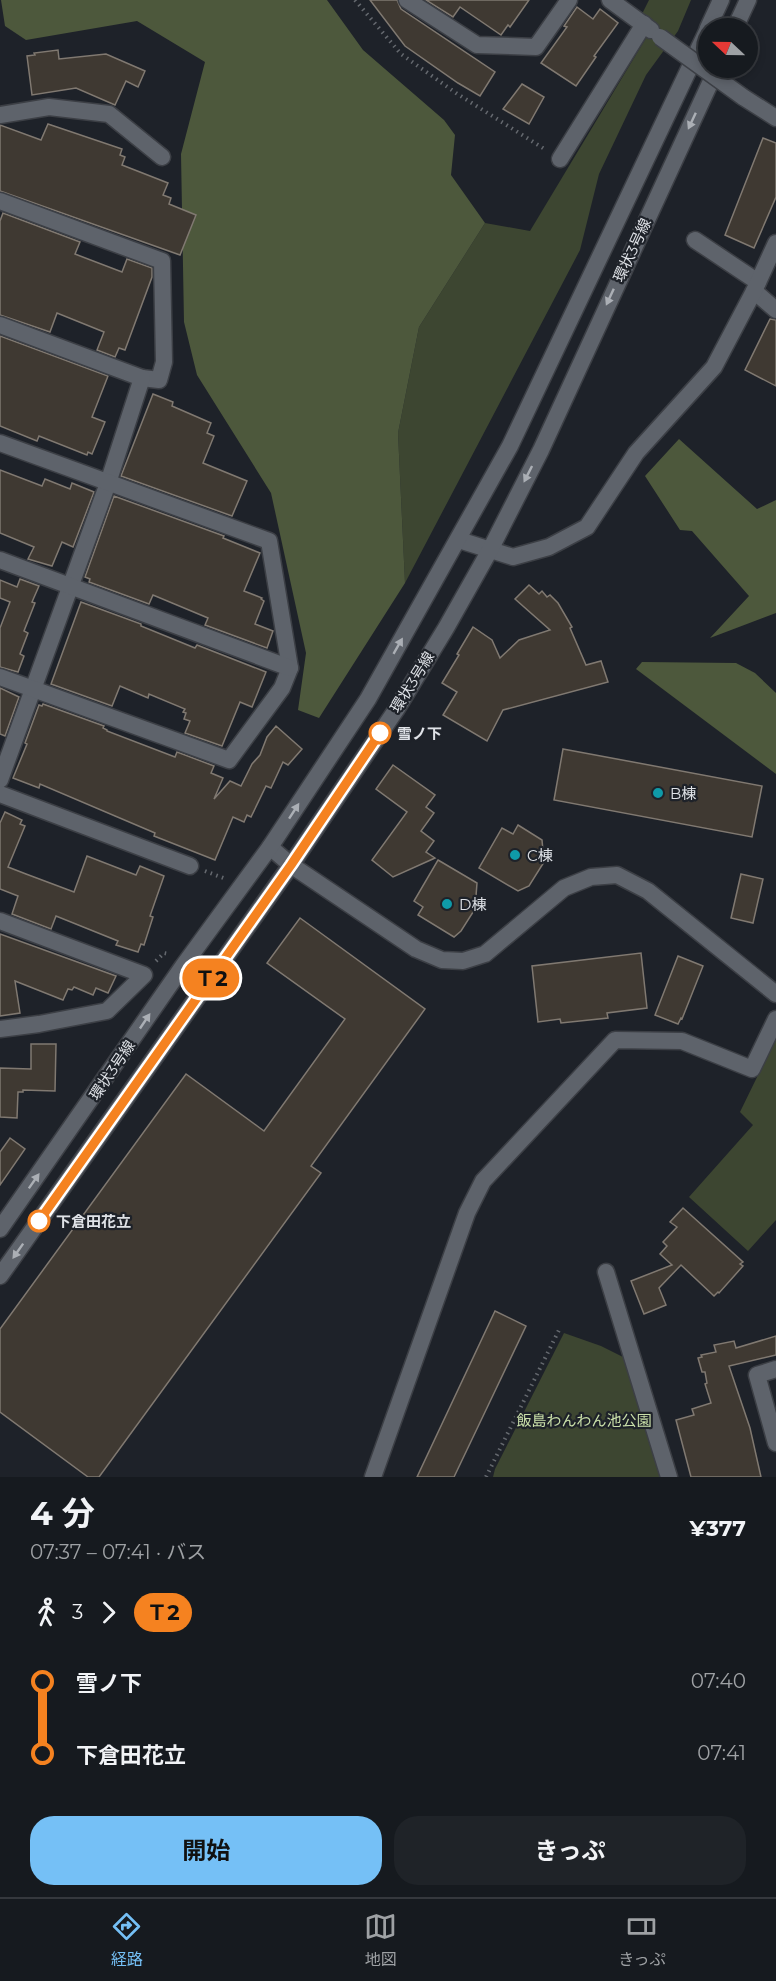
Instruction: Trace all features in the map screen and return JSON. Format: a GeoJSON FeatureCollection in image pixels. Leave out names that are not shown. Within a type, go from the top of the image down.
{"type":"FeatureCollection","features":[{"type":"Feature","properties":{"kind":"street"},"geometry":{"type":"LineString","coordinates":[[407,0],[477,45],[536,47],[569,0]]}},
{"type":"Feature","properties":{"kind":"street"},"geometry":{"type":"LineString","coordinates":[[610,0],[743,97],[776,118]]}},
{"type":"Feature","properties":{"kind":"street","name":"環状3号線"},"geometry":{"type":"LineString","coordinates":[[713,18],[721,0]]}},
{"type":"Feature","properties":{"kind":"street"},"geometry":{"type":"LineString","coordinates":[[740,18],[748,0]]}},
{"type":"Feature","properties":{"kind":"street"},"geometry":{"type":"LineString","coordinates":[[560,159],[644,24]]}},
{"type":"Feature","properties":{"kind":"street","name":"環状3号線"},"geometry":{"type":"LineString","coordinates":[[0,1229],[183,966],[270,847],[368,699],[510,446],[698,50]]}},
{"type":"Feature","properties":{"kind":"street","name":"環状3号線"},"geometry":{"type":"LineString","coordinates":[[0,1276],[291,865],[396,710],[490,550],[541,450],[712,78]]}},
{"type":"Feature","properties":{"kind":"street"},"geometry":{"type":"LineString","coordinates":[[0,115],[49,107],[109,114],[162,157]]}},
{"type":"Feature","properties":{"kind":"street"},"geometry":{"type":"LineString","coordinates":[[0,201],[162,261],[164,362],[159,380],[142,378],[0,325]]}},
{"type":"Feature","properties":{"kind":"street"},"geometry":{"type":"LineString","coordinates":[[696,240],[756,286],[776,310]]}},
{"type":"Feature","properties":{"kind":"street"},"geometry":{"type":"LineString","coordinates":[[459,540],[513,557],[549,547],[587,527],[636,453],[714,367],[776,243]]}},
{"type":"Feature","properties":{"kind":"street"},"geometry":{"type":"LineString","coordinates":[[0,780],[72,586],[142,378]]}},
{"type":"Feature","properties":{"kind":"street"},"geometry":{"type":"LineString","coordinates":[[0,443],[269,541],[290,668],[282,688],[229,760],[0,677]]}},
{"type":"Feature","properties":{"kind":"street"},"geometry":{"type":"LineString","coordinates":[[0,560],[290,668]]}},
{"type":"Feature","properties":{"kind":"street"},"geometry":{"type":"LineString","coordinates":[[0,794],[190,866]]}},
{"type":"Feature","properties":{"kind":"street"},"geometry":{"type":"LineString","coordinates":[[270,847],[291,865],[416,949],[442,960],[463,961],[485,954],[564,888],[591,877],[617,875],[648,891],[776,994]]}},
{"type":"Feature","properties":{"kind":"street"},"geometry":{"type":"LineString","coordinates":[[0,921],[144,975],[107,1011],[0,1029]]}},
{"type":"Feature","properties":{"kind":"street"},"geometry":{"type":"LineString","coordinates":[[373,1477],[467,1213],[483,1181],[615,1040],[682,1041],[752,1069],[776,1019]]}},
{"type":"Feature","properties":{"kind":"street"},"geometry":{"type":"LineString","coordinates":[[606,1272],[669,1477]]}},
{"type":"Feature","properties":{"kind":"street"},"geometry":{"type":"LineString","coordinates":[[776,1369],[757,1375],[776,1443]]}},
{"type":"Feature","properties":{"kind":"path"},"geometry":{"type":"LineString","coordinates":[[354,0],[401,54],[456,93],[560,159]]}},
{"type":"Feature","properties":{"kind":"path"},"geometry":{"type":"LineString","coordinates":[[219,889],[232,870]]}},
{"type":"Feature","properties":{"kind":"path"},"geometry":{"type":"LineString","coordinates":[[207,872],[226,879]]}},
{"type":"Feature","properties":{"kind":"path"},"geometry":{"type":"LineString","coordinates":[[486,1477],[560,1328]]}},
{"type":"Feature","properties":{"kind":"green space"},"geometry":{"type":"Polygon","coordinates":[[[1,0],[327,0],[363,50],[444,120],[455,135],[451,175],[485,223],[419,327],[398,433],[405,583],[319,718],[298,710],[306,653],[271,493],[197,375],[184,322],[181,154],[205,62],[137,21],[26,40],[5,26],[1,0]]]}},
{"type":"Feature","properties":{"kind":"green space"},"geometry":{"type":"Polygon","coordinates":[[[649,0],[691,0],[678,31],[646,75],[599,174],[580,250],[405,583],[398,433],[419,327],[485,223],[530,231],[652,28],[640,18],[649,0]]]}},
{"type":"Feature","properties":{"kind":"green space"},"geometry":{"type":"Polygon","coordinates":[[[679,439],[757,509],[776,500],[776,613],[710,638],[749,596],[692,531],[680,530],[645,476],[679,439]]]}},
{"type":"Feature","properties":{"kind":"green space"},"geometry":{"type":"Polygon","coordinates":[[[642,662],[736,663],[755,673],[776,693],[776,774],[636,669],[642,662]]]}},
{"type":"Feature","properties":{"kind":"green space"},"geometry":{"type":"Polygon","coordinates":[[[776,1038],[776,1220],[748,1251],[689,1197],[753,1125],[740,1112],[776,1038]]]}},
{"type":"Feature","properties":{"kind":"green space","name":"飯島わんわん池公園"},"geometry":{"type":"Polygon","coordinates":[[[564,1333],[601,1346],[625,1358],[661,1477],[493,1477],[564,1333]]]}},
{"type":"Feature","properties":{"kind":"building"},"geometry":{"type":"Polygon","coordinates":[[[370,0],[397,0],[401,9],[495,72],[480,96],[405,46],[370,0]]]}},
{"type":"Feature","properties":{"kind":"building"},"geometry":{"type":"Polygon","coordinates":[[[426,0],[529,0],[510,27],[508,25],[501,35],[460,7],[453,17],[426,0]]]}},
{"type":"Feature","properties":{"kind":"building"},"geometry":{"type":"Polygon","coordinates":[[[577,7],[593,19],[600,9],[618,23],[576,86],[541,63],[567,27],[564,26],[577,7]]]}},
{"type":"Feature","properties":{"kind":"building"},"geometry":{"type":"Polygon","coordinates":[[[58,50],[59,59],[106,54],[145,71],[138,87],[126,81],[115,105],[76,88],[32,95],[27,56],[58,50]]]}},
{"type":"Feature","properties":{"kind":"building"},"geometry":{"type":"Polygon","coordinates":[[[522,84],[544,97],[529,124],[503,109],[522,84]]]}},
{"type":"Feature","properties":{"kind":"building"},"geometry":{"type":"Polygon","coordinates":[[[48,124],[122,149],[120,155],[125,157],[122,165],[168,183],[163,195],[171,198],[169,204],[196,215],[180,255],[0,191],[0,125],[41,140],[48,124]]]}},
{"type":"Feature","properties":{"kind":"building"},"geometry":{"type":"Polygon","coordinates":[[[763,138],[776,143],[776,197],[754,248],[725,235],[763,138]]]}},
{"type":"Feature","properties":{"kind":"building"},"geometry":{"type":"Polygon","coordinates":[[[3,213],[80,242],[75,254],[122,272],[127,259],[152,268],[152,277],[125,350],[119,348],[115,357],[97,350],[104,332],[57,313],[50,332],[0,315],[0,221],[3,213]]]}},
{"type":"Feature","properties":{"kind":"building"},"geometry":{"type":"Polygon","coordinates":[[[770,319],[776,320],[776,386],[745,370],[770,319]]]}},
{"type":"Feature","properties":{"kind":"building"},"geometry":{"type":"Polygon","coordinates":[[[0,336],[108,376],[92,417],[105,422],[92,454],[88,452],[87,455],[39,436],[37,441],[0,426],[0,336]]]}},
{"type":"Feature","properties":{"kind":"building"},"geometry":{"type":"Polygon","coordinates":[[[153,394],[173,402],[172,406],[211,423],[207,433],[214,436],[203,463],[247,481],[232,516],[121,476],[153,394]]]}},
{"type":"Feature","properties":{"kind":"building"},"geometry":{"type":"Polygon","coordinates":[[[0,470],[42,486],[45,479],[70,489],[72,483],[94,492],[73,547],[62,542],[52,566],[28,559],[34,547],[0,533],[0,470]]]}},
{"type":"Feature","properties":{"kind":"building"},"geometry":{"type":"Polygon","coordinates":[[[114,496],[224,536],[223,538],[260,553],[244,591],[264,601],[255,624],[273,631],[267,648],[205,625],[208,618],[153,595],[149,604],[89,582],[90,579],[85,577],[114,496]]]}},
{"type":"Feature","properties":{"kind":"building"},"geometry":{"type":"Polygon","coordinates":[[[20,579],[39,586],[24,631],[28,633],[20,654],[24,656],[18,672],[0,667],[0,628],[10,602],[0,598],[0,580],[17,587],[20,579]]]}},
{"type":"Feature","properties":{"kind":"building"},"geometry":{"type":"Polygon","coordinates":[[[529,585],[539,594],[542,591],[547,597],[550,595],[558,603],[572,627],[570,628],[586,665],[601,661],[608,682],[503,710],[487,741],[443,715],[457,692],[442,683],[473,627],[492,640],[500,658],[519,640],[550,630],[515,599],[529,585]]]}},
{"type":"Feature","properties":{"kind":"building"},"geometry":{"type":"Polygon","coordinates":[[[81,602],[141,624],[141,626],[195,648],[197,645],[266,672],[252,707],[240,702],[222,746],[185,733],[190,721],[184,719],[185,709],[149,694],[148,698],[120,686],[112,706],[51,684],[81,602]]]}},
{"type":"Feature","properties":{"kind":"building"},"geometry":{"type":"Polygon","coordinates":[[[0,688],[19,697],[5,736],[0,734],[0,688]]]}},
{"type":"Feature","properties":{"kind":"building"},"geometry":{"type":"Polygon","coordinates":[[[43,704],[104,726],[103,728],[107,731],[175,757],[177,752],[214,766],[211,773],[223,778],[214,799],[230,781],[241,786],[252,764],[260,755],[267,737],[276,726],[302,749],[288,765],[283,762],[271,788],[266,786],[251,817],[247,815],[244,822],[233,817],[215,860],[154,836],[155,833],[40,784],[39,788],[13,778],[39,705],[43,704]]]}},
{"type":"Feature","properties":{"kind":"building","name":"B棟"},"geometry":{"type":"Polygon","coordinates":[[[563,749],[762,786],[752,837],[554,800],[563,749]]]}},
{"type":"Feature","properties":{"kind":"building"},"geometry":{"type":"Polygon","coordinates":[[[393,765],[435,795],[426,807],[434,813],[421,831],[434,841],[426,852],[435,858],[393,877],[372,860],[407,812],[376,789],[393,765]]]}},
{"type":"Feature","properties":{"kind":"building"},"geometry":{"type":"Polygon","coordinates":[[[5,812],[22,820],[20,824],[25,826],[8,867],[74,892],[87,856],[136,875],[140,866],[164,876],[150,916],[153,917],[144,945],[141,944],[138,952],[116,945],[118,941],[56,916],[51,929],[12,914],[18,896],[0,889],[0,823],[5,812]]]}},
{"type":"Feature","properties":{"kind":"building","name":"C棟"},"geometry":{"type":"Polygon","coordinates":[[[518,825],[542,840],[544,862],[529,886],[518,891],[479,868],[502,828],[513,834],[518,825]]]}},
{"type":"Feature","properties":{"kind":"building","name":"D棟"},"geometry":{"type":"Polygon","coordinates":[[[438,860],[477,883],[475,909],[461,931],[454,937],[418,915],[423,907],[414,901],[438,860]]]}},
{"type":"Feature","properties":{"kind":"building"},"geometry":{"type":"Polygon","coordinates":[[[741,874],[763,879],[753,923],[731,918],[741,874]]]}},
{"type":"Feature","properties":{"kind":"building"},"geometry":{"type":"Polygon","coordinates":[[[300,918],[425,1009],[311,1166],[321,1173],[99,1477],[88,1477],[0,1412],[0,1329],[186,1074],[264,1131],[345,1019],[267,963],[300,918]]]}},
{"type":"Feature","properties":{"kind":"building"},"geometry":{"type":"Polygon","coordinates":[[[0,934],[116,976],[108,993],[96,988],[93,995],[74,987],[72,990],[68,989],[63,1000],[15,981],[20,1013],[0,1016],[0,934]]]}},
{"type":"Feature","properties":{"kind":"building"},"geometry":{"type":"Polygon","coordinates":[[[641,953],[647,1008],[607,1013],[608,1018],[561,1023],[560,1019],[538,1022],[532,966],[641,953]]]}},
{"type":"Feature","properties":{"kind":"building"},"geometry":{"type":"Polygon","coordinates":[[[678,956],[703,966],[678,1024],[655,1015],[678,956]]]}},
{"type":"Feature","properties":{"kind":"building"},"geometry":{"type":"Polygon","coordinates":[[[31,1044],[56,1044],[55,1091],[23,1090],[23,1092],[18,1092],[17,1118],[0,1117],[0,1068],[31,1069],[31,1044]]]}},
{"type":"Feature","properties":{"kind":"building"},"geometry":{"type":"Polygon","coordinates":[[[10,1138],[25,1149],[0,1185],[0,1152],[10,1138]]]}},
{"type":"Feature","properties":{"kind":"building"},"geometry":{"type":"Polygon","coordinates":[[[683,1208],[743,1262],[740,1264],[743,1266],[714,1296],[681,1265],[659,1288],[666,1305],[644,1314],[631,1281],[672,1265],[660,1254],[667,1246],[663,1242],[677,1227],[670,1222],[683,1208]]]}},
{"type":"Feature","properties":{"kind":"building"},"geometry":{"type":"Polygon","coordinates":[[[495,1311],[526,1326],[454,1477],[417,1477],[495,1311]]]}},
{"type":"Feature","properties":{"kind":"building"},"geometry":{"type":"Polygon","coordinates":[[[776,1336],[776,1355],[729,1366],[750,1428],[761,1477],[691,1477],[676,1420],[694,1415],[692,1409],[711,1403],[705,1384],[707,1383],[705,1372],[702,1372],[698,1358],[702,1357],[701,1355],[716,1352],[714,1345],[734,1341],[736,1348],[776,1336]]]}},
{"type":"Feature","properties":{"kind":"bus line","name":"Ｔ2"},"geometry":{"type":"LineString","coordinates":[[39,1221],[291,865],[380,733]]}},
{"type":"Feature","properties":{"kind":"place","name":"雪ノ下"},"geometry":{"type":"Point","coordinates":[380,733]}},
{"type":"Feature","properties":{"kind":"place","name":"B棟"},"geometry":{"type":"Point","coordinates":[658,793]}},
{"type":"Feature","properties":{"kind":"place","name":"C棟"},"geometry":{"type":"Point","coordinates":[515,855]}},
{"type":"Feature","properties":{"kind":"place","name":"D棟"},"geometry":{"type":"Point","coordinates":[447,904]}},
{"type":"Feature","properties":{"kind":"place","name":"下倉田花立"},"geometry":{"type":"Point","coordinates":[39,1221]}}]}
